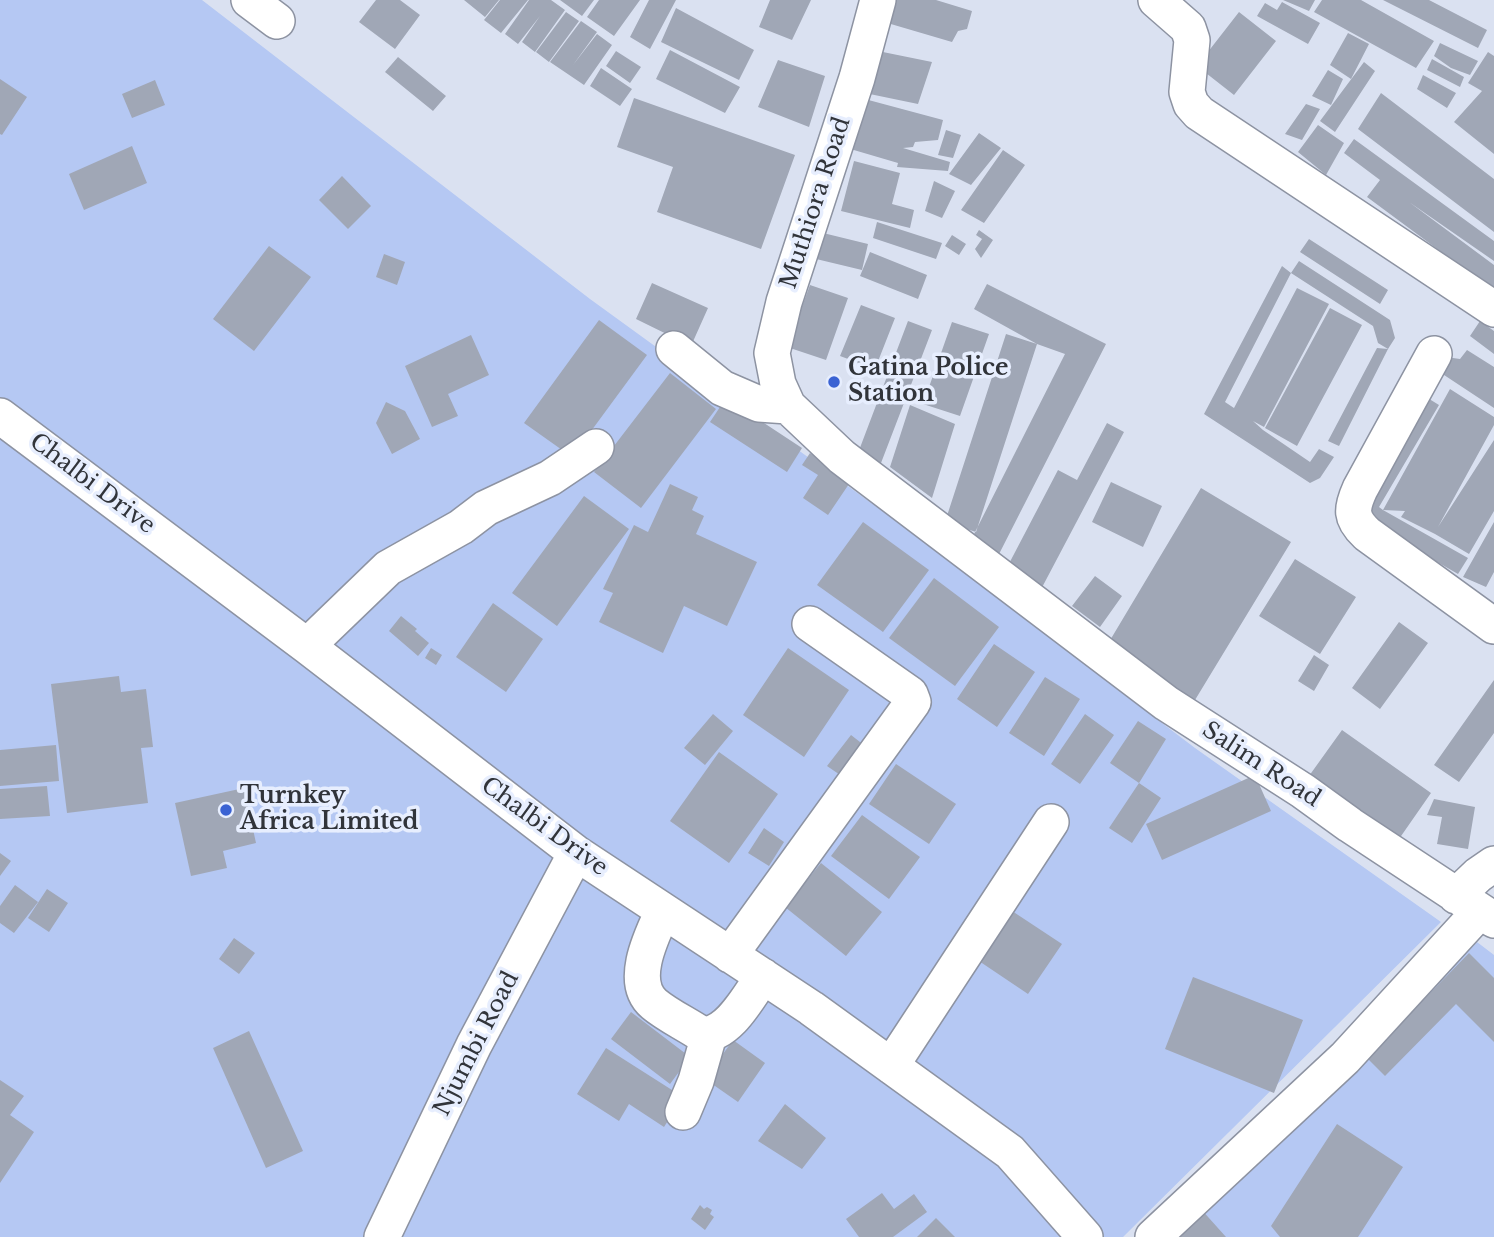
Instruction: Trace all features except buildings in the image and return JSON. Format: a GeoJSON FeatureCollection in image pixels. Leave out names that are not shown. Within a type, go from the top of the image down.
{"type":"FeatureCollection","features":[{"type":"Feature","properties":{"kind":"street"},"geometry":{"type":"LineString","coordinates":[[249,0],[277,21]]}},
{"type":"Feature","properties":{"kind":"street","name":"Muthiora Road"},"geometry":{"type":"LineString","coordinates":[[788,406],[778,384],[772,353],[784,302],[857,78],[878,0]]}},
{"type":"Feature","properties":{"kind":"street"},"geometry":{"type":"LineString","coordinates":[[1156,0],[1188,28],[1192,40],[1187,92],[1191,104],[1199,113],[1494,309]]}},
{"type":"Feature","properties":{"kind":"street"},"geometry":{"type":"LineString","coordinates":[[674,349],[722,388],[759,404],[788,406]]}},
{"type":"Feature","properties":{"kind":"street"},"geometry":{"type":"LineString","coordinates":[[1434,354],[1360,489],[1353,506],[1356,523],[1367,534],[1494,626]]}},
{"type":"Feature","properties":{"kind":"street","name":"Salim Road"},"geometry":{"type":"LineString","coordinates":[[788,406],[842,457],[1166,703],[1303,791],[1477,909]]}},
{"type":"Feature","properties":{"kind":"street","name":"Chalbi Drive"},"geometry":{"type":"LineString","coordinates":[[0,416],[576,853],[811,1008],[1010,1152],[1085,1237]]}},
{"type":"Feature","properties":{"kind":"street"},"geometry":{"type":"LineString","coordinates":[[306,646],[388,568],[461,527],[486,508],[550,478],[596,447]]}},
{"type":"Feature","properties":{"kind":"street"},"geometry":{"type":"LineString","coordinates":[[730,955],[912,702],[910,694],[810,624]]}},
{"type":"Feature","properties":{"kind":"street"},"geometry":{"type":"LineString","coordinates":[[891,1066],[1051,822]]}},
{"type":"Feature","properties":{"kind":"street","name":"Njumbi Road"},"geometry":{"type":"LineString","coordinates":[[382,1237],[474,1045],[576,853]]}},
{"type":"Feature","properties":{"kind":"street"},"geometry":{"type":"LineString","coordinates":[[1153,1237],[1345,1058],[1477,909],[1478,875],[1494,864]]}},
{"type":"Feature","properties":{"kind":"street"},"geometry":{"type":"LineString","coordinates":[[663,911],[651,937],[641,972],[644,988],[652,1003],[701,1034],[709,1035],[728,1024],[763,976]]}},
{"type":"Feature","properties":{"kind":"street"},"geometry":{"type":"LineString","coordinates":[[683,1112],[696,1081],[709,1035]]}},
{"type":"Feature","properties":{"kind":"shaded area"},"geometry":{"type":"Polygon","coordinates":[[[0,0],[202,0],[590,299],[885,513],[1195,748],[1441,922],[1123,1237],[0,1237],[0,0]]]}},
{"type":"Feature","properties":{"kind":"shaded area"},"geometry":{"type":"Polygon","coordinates":[[[1477,942],[1494,955],[1494,1237],[1176,1237],[1477,942]]]}},
{"type":"Feature","properties":{"kind":"place","name":"Gatina Police Station"},"geometry":{"type":"Point","coordinates":[834,382]}},
{"type":"Feature","properties":{"kind":"place","name":"Turnkey Africa Limited"},"geometry":{"type":"Point","coordinates":[226,810]}}]}
